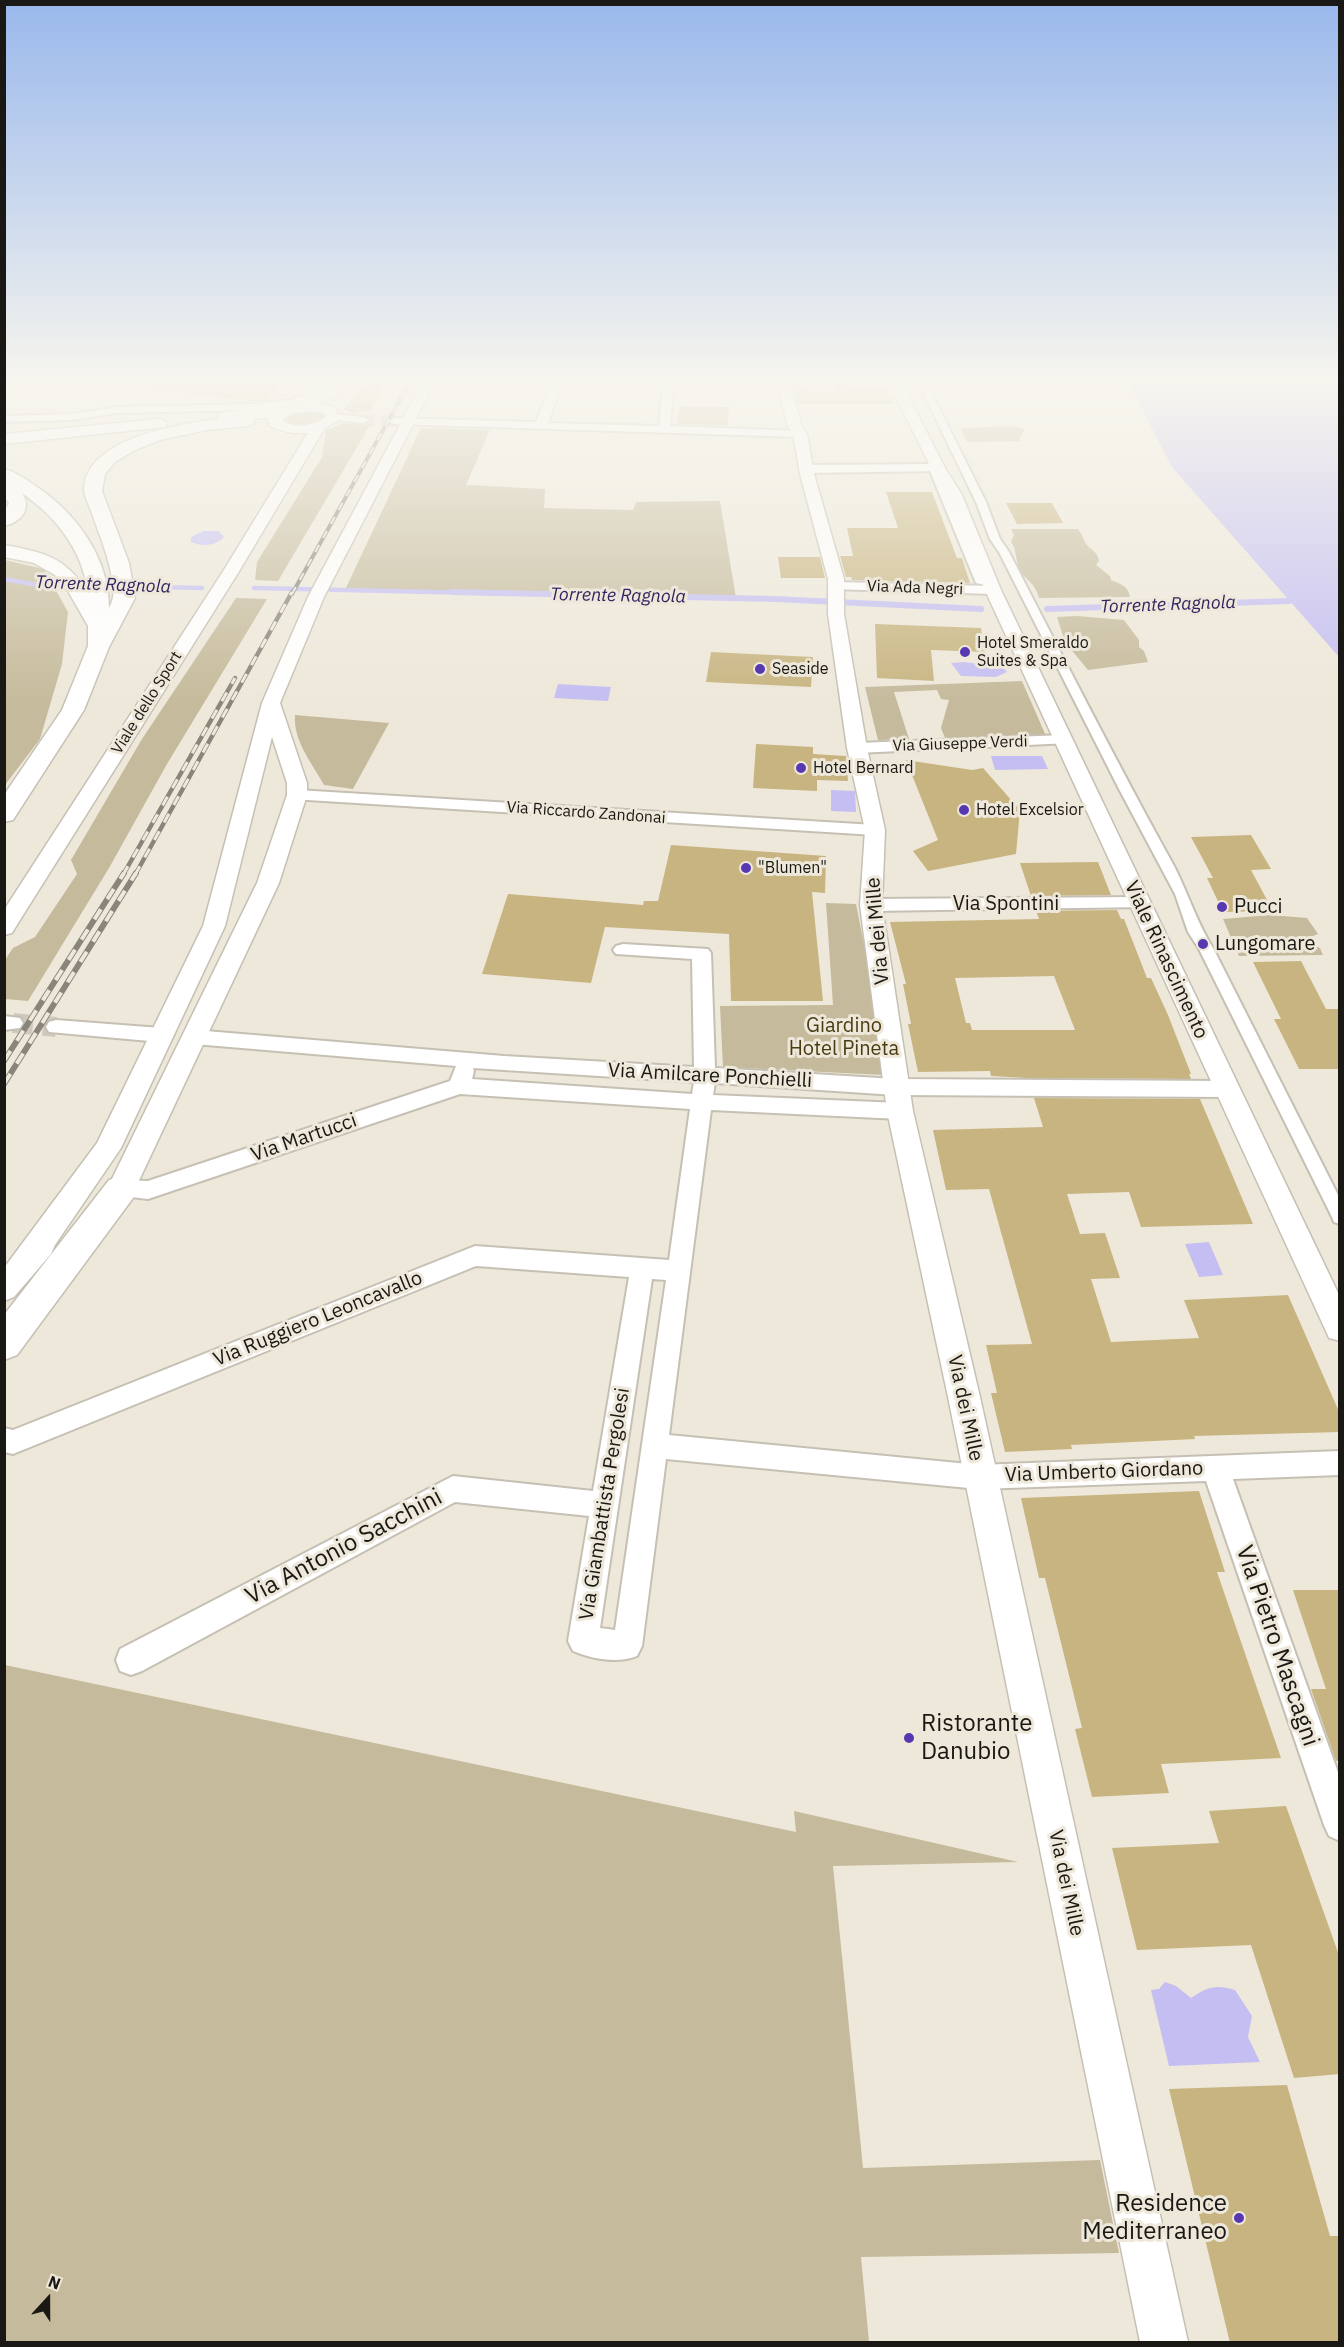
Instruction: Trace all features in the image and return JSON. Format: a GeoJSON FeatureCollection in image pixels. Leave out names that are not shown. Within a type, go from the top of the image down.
{"type":"FeatureCollection","features":[{"type":"Feature","properties":{"kind":"highway"},"geometry":{"type":"LineString","coordinates":[[4,522],[16,512],[18,503],[15,496],[5,488]]}},
{"type":"Feature","properties":{"kind":"highway"},"geometry":{"type":"LineString","coordinates":[[4,814],[73,710],[97,636],[98,586],[93,568],[82,546],[56,509],[24,488]]}},
{"type":"Feature","properties":{"kind":"highway"},"geometry":{"type":"LineString","coordinates":[[93,488],[119,563],[125,598],[97,636]]}},
{"type":"Feature","properties":{"kind":"highway"},"geometry":{"type":"LineString","coordinates":[[4,550],[34,556],[69,575],[97,636]]}},
{"type":"Feature","properties":{"kind":"highway"},"geometry":{"type":"LineString","coordinates":[[4,1344],[121,1189]]}},
{"type":"Feature","properties":{"kind":"street","name":"Viale dello Sport"},"geometry":{"type":"LineString","coordinates":[[4,928],[230,573],[279,488]]}},
{"type":"Feature","properties":{"kind":"street"},"geometry":{"type":"LineString","coordinates":[[28,1260],[108,1148],[214,926],[271,704],[319,591],[369,488]]}},
{"type":"Feature","properties":{"kind":"street","name":"Via dei Mille"},"geometry":{"type":"LineString","coordinates":[[810,488],[837,597],[857,748],[875,830],[871,905],[895,1087],[964,1397],[979,1477],[1164,2343]]}},
{"type":"Feature","properties":{"kind":"street","name":"Viale Rinascimento"},"geometry":{"type":"LineString","coordinates":[[950,488],[955,495],[987,586],[1064,740],[1340,1329]]}},
{"type":"Feature","properties":{"kind":"street"},"geometry":{"type":"LineString","coordinates":[[974,488],[995,539],[1182,894],[1195,932],[1206,948],[1340,1217]]}},
{"type":"Feature","properties":{"kind":"street","name":"Via Ada Negri"},"geometry":{"type":"LineString","coordinates":[[837,597],[987,586]]}},
{"type":"Feature","properties":{"kind":"street"},"geometry":{"type":"LineString","coordinates":[[121,1189],[268,883],[297,795],[297,783],[271,704]]}},
{"type":"Feature","properties":{"kind":"street","name":"Via Giuseppe Verdi"},"geometry":{"type":"LineString","coordinates":[[857,748],[1064,740]]}},
{"type":"Feature","properties":{"kind":"street","name":"Via Riccardo Zandonai"},"geometry":{"type":"LineString","coordinates":[[297,795],[875,830]]}},
{"type":"Feature","properties":{"kind":"street"},"geometry":{"type":"LineString","coordinates":[[225,880],[238,866],[257,862],[268,869],[268,883]]}},
{"type":"Feature","properties":{"kind":"street","name":"Via Spontini"},"geometry":{"type":"LineString","coordinates":[[871,905],[1140,903]]}},
{"type":"Feature","properties":{"kind":"street","name":"Via Giambattista Pergolesi"},"geometry":{"type":"LineString","coordinates":[[623,950],[701,953],[705,1077],[627,1646],[584,1641],[642,1268]]}},
{"type":"Feature","properties":{"kind":"street"},"geometry":{"type":"LineString","coordinates":[[56,1027],[161,1035]]}},
{"type":"Feature","properties":{"kind":"street","name":"Via Amilcare Ponchielli"},"geometry":{"type":"LineString","coordinates":[[194,1037],[705,1077],[895,1087],[1227,1089]]}},
{"type":"Feature","properties":{"kind":"street"},"geometry":{"type":"LineString","coordinates":[[459,1086],[468,1060]]}},
{"type":"Feature","properties":{"kind":"street","name":"Via Amilcare Ponchielli"},"geometry":{"type":"LineString","coordinates":[[459,1086],[701,1102],[900,1111]]}},
{"type":"Feature","properties":{"kind":"street","name":"Via Martucci"},"geometry":{"type":"LineString","coordinates":[[121,1189],[148,1190],[459,1086]]}},
{"type":"Feature","properties":{"kind":"street"},"geometry":{"type":"LineString","coordinates":[[108,1148],[104,1166],[105,1177],[110,1185],[121,1189]]}},
{"type":"Feature","properties":{"kind":"street"},"geometry":{"type":"LineString","coordinates":[[4,1289],[75,1208],[101,1192],[121,1189]]}},
{"type":"Feature","properties":{"kind":"street","name":"Via Ruggiero Leoncavallo"},"geometry":{"type":"LineString","coordinates":[[4,1440],[13,1442],[476,1256],[642,1268]]}},
{"type":"Feature","properties":{"kind":"street"},"geometry":{"type":"LineString","coordinates":[[642,1268],[679,1271]]}},
{"type":"Feature","properties":{"kind":"street","name":"Via Umberto Giordano"},"geometry":{"type":"LineString","coordinates":[[654,1446],[979,1477],[1340,1463]]}},
{"type":"Feature","properties":{"kind":"street","name":"Via Pietro Mascagni"},"geometry":{"type":"LineString","coordinates":[[1215,1468],[1340,1825]]}},
{"type":"Feature","properties":{"kind":"street","name":"Via Antonio Sacchini"},"geometry":{"type":"LineString","coordinates":[[131,1660],[453,1489],[605,1505]]}},
{"type":"Feature","properties":{"kind":"green space"},"geometry":{"type":"Polygon","coordinates":[[[303,488],[333,488],[278,581],[255,580],[257,562],[303,488]]]}},
{"type":"Feature","properties":{"kind":"green space"},"geometry":{"type":"Polygon","coordinates":[[[393,488],[516,488],[545,489],[544,508],[633,510],[636,502],[720,501],[736,598],[345,590],[393,488]]]}},
{"type":"Feature","properties":{"kind":"green space"},"geometry":{"type":"Polygon","coordinates":[[[1011,529],[1078,529],[1086,544],[1097,555],[1099,561],[1096,565],[1110,576],[1111,580],[1126,588],[1130,597],[1039,598],[1034,587],[1020,570],[1011,541],[1014,535],[1011,529]]]}},
{"type":"Feature","properties":{"kind":"green space"},"geometry":{"type":"Polygon","coordinates":[[[5,560],[44,569],[68,612],[62,664],[40,739],[5,785],[5,560]]]}},
{"type":"Feature","properties":{"kind":"green space"},"geometry":{"type":"Polygon","coordinates":[[[236,598],[267,599],[28,1001],[5,999],[5,960],[13,948],[35,937],[77,874],[71,860],[142,739],[236,598]]]}},
{"type":"Feature","properties":{"kind":"green space"},"geometry":{"type":"Polygon","coordinates":[[[1077,616],[1124,620],[1139,640],[1139,647],[1144,651],[1148,662],[1088,670],[1065,642],[1057,617],[1077,616]]]}},
{"type":"Feature","properties":{"kind":"green space"},"geometry":{"type":"Polygon","coordinates":[[[1022,681],[1046,736],[945,738],[941,728],[949,700],[941,699],[937,690],[894,692],[909,739],[878,740],[865,687],[1022,681]]]}},
{"type":"Feature","properties":{"kind":"green space"},"geometry":{"type":"Polygon","coordinates":[[[295,715],[389,723],[353,789],[324,785],[300,743],[295,715]]]}},
{"type":"Feature","properties":{"kind":"green space","name":"Giardino Hotel Pineta"},"geometry":{"type":"Polygon","coordinates":[[[826,903],[856,904],[877,1010],[884,1075],[723,1067],[720,1006],[833,1005],[826,903]]]}},
{"type":"Feature","properties":{"kind":"green space"},"geometry":{"type":"Polygon","coordinates":[[[1270,915],[1307,918],[1318,934],[1305,939],[1306,942],[1320,948],[1323,955],[1239,956],[1223,919],[1270,915]]]}},
{"type":"Feature","properties":{"kind":"green space"},"geometry":{"type":"Polygon","coordinates":[[[5,1665],[796,1832],[794,1811],[1018,1862],[833,1866],[863,2168],[1100,2160],[1119,2253],[861,2257],[869,2342],[5,2342],[5,1665]]]}},
{"type":"Feature","properties":{"kind":"shaded area"},"geometry":{"type":"Polygon","coordinates":[[[1190,488],[1339,488],[1339,657],[1190,488]]]}},
{"type":"Feature","properties":{"kind":"shaded area"},"geometry":{"type":"Polygon","coordinates":[[[204,531],[219,531],[224,537],[209,545],[191,542],[191,537],[204,531]]]}},
{"type":"Feature","properties":{"kind":"shaded area"},"geometry":{"type":"Polygon","coordinates":[[[964,662],[1003,667],[1007,672],[996,677],[961,676],[951,663],[964,662]]]}},
{"type":"Feature","properties":{"kind":"shaded area"},"geometry":{"type":"Polygon","coordinates":[[[558,684],[611,687],[608,701],[554,698],[558,684]]]}},
{"type":"Feature","properties":{"kind":"shaded area"},"geometry":{"type":"Polygon","coordinates":[[[991,756],[1042,756],[1048,769],[995,770],[991,756]]]}},
{"type":"Feature","properties":{"kind":"shaded area"},"geometry":{"type":"Polygon","coordinates":[[[831,790],[855,791],[856,812],[831,811],[831,790]]]}},
{"type":"Feature","properties":{"kind":"shaded area"},"geometry":{"type":"Polygon","coordinates":[[[1209,1242],[1223,1275],[1199,1277],[1185,1244],[1209,1242]]]}},
{"type":"Feature","properties":{"kind":"shaded area"},"geometry":{"type":"Polygon","coordinates":[[[1165,1982],[1176,1986],[1191,1998],[1212,1988],[1222,1987],[1235,1990],[1252,2016],[1248,2037],[1260,2062],[1169,2066],[1151,1990],[1159,1989],[1165,1982]]]}},
{"type":"Feature","properties":{"kind":"building"},"geometry":{"type":"Polygon","coordinates":[[[886,492],[932,492],[957,558],[962,558],[970,583],[852,580],[851,577],[846,577],[840,556],[853,556],[847,528],[898,528],[886,492]]]}},
{"type":"Feature","properties":{"kind":"building"},"geometry":{"type":"Polygon","coordinates":[[[1006,503],[1052,503],[1063,523],[1017,524],[1006,503]]]}},
{"type":"Feature","properties":{"kind":"building"},"geometry":{"type":"Polygon","coordinates":[[[778,557],[820,557],[825,578],[781,578],[778,557]]]}},
{"type":"Feature","properties":{"kind":"building"},"geometry":{"type":"Polygon","coordinates":[[[875,624],[981,628],[985,652],[931,650],[934,681],[877,678],[875,624]]]}},
{"type":"Feature","properties":{"kind":"building","name":"Seaside"},"geometry":{"type":"Polygon","coordinates":[[[711,652],[813,657],[811,687],[706,682],[711,652]]]}},
{"type":"Feature","properties":{"kind":"building","name":"Hotel Bernard"},"geometry":{"type":"Polygon","coordinates":[[[756,744],[813,747],[813,754],[846,756],[848,781],[817,780],[817,791],[753,788],[756,744]]]}},
{"type":"Feature","properties":{"kind":"building","name":"Hotel Excelsior"},"geometry":{"type":"Polygon","coordinates":[[[906,760],[972,770],[983,768],[1020,810],[1016,854],[928,871],[913,851],[938,840],[906,760]]]}},
{"type":"Feature","properties":{"kind":"building"},"geometry":{"type":"Polygon","coordinates":[[[1251,835],[1271,869],[1251,870],[1273,911],[1223,912],[1207,878],[1213,878],[1191,837],[1251,835]]]}},
{"type":"Feature","properties":{"kind":"building"},"geometry":{"type":"Polygon","coordinates":[[[671,845],[826,856],[825,893],[812,892],[823,1001],[731,1001],[729,934],[605,927],[591,983],[482,974],[508,894],[643,905],[644,901],[658,901],[671,845]]]}},
{"type":"Feature","properties":{"kind":"building"},"geometry":{"type":"Polygon","coordinates":[[[1098,862],[1111,895],[1031,896],[1020,863],[1098,862]]]}},
{"type":"Feature","properties":{"kind":"building"},"geometry":{"type":"Polygon","coordinates":[[[1117,910],[1121,919],[1124,919],[1147,978],[1151,978],[1168,1015],[1191,1079],[1027,1078],[991,1076],[990,1071],[918,1072],[908,1024],[911,1024],[903,984],[906,984],[890,922],[1039,919],[1036,911],[1117,910]],[[1054,976],[955,978],[966,1023],[970,1023],[972,1030],[1075,1030],[1054,976]]]}},
{"type":"Feature","properties":{"kind":"building"},"geometry":{"type":"Polygon","coordinates":[[[1301,961],[1326,1009],[1340,1009],[1340,1069],[1299,1069],[1274,1019],[1281,1019],[1253,962],[1301,961]]]}},
{"type":"Feature","properties":{"kind":"building"},"geometry":{"type":"Polygon","coordinates":[[[1034,1098],[1200,1099],[1253,1224],[1141,1227],[1129,1192],[1067,1194],[1080,1234],[1105,1233],[1120,1278],[1091,1279],[1111,1342],[1199,1338],[1184,1300],[1288,1295],[1340,1414],[1340,1432],[1194,1436],[1195,1439],[1071,1445],[1072,1449],[1005,1452],[991,1393],[997,1393],[986,1345],[1032,1344],[989,1189],[946,1190],[933,1130],[1043,1127],[1034,1098]]]}},
{"type":"Feature","properties":{"kind":"building"},"geometry":{"type":"Polygon","coordinates":[[[1199,1491],[1225,1572],[1217,1572],[1281,1758],[1161,1764],[1169,1793],[1092,1797],[1075,1729],[1082,1728],[1045,1578],[1039,1578],[1021,1498],[1199,1491]]]}},
{"type":"Feature","properties":{"kind":"building"},"geometry":{"type":"Polygon","coordinates":[[[1293,1590],[1340,1590],[1340,1760],[1336,1761],[1311,1689],[1326,1689],[1293,1590]]]}},
{"type":"Feature","properties":{"kind":"building"},"geometry":{"type":"Polygon","coordinates":[[[1286,1806],[1340,1958],[1340,2074],[1294,2078],[1251,1945],[1137,1950],[1112,1848],[1219,1843],[1209,1811],[1286,1806]]]}},
{"type":"Feature","properties":{"kind":"building"},"geometry":{"type":"Polygon","coordinates":[[[1287,2085],[1330,2236],[1340,2236],[1340,2343],[1230,2343],[1169,2089],[1287,2085]]]}},
{"type":"Feature","properties":{"kind":"waterway","name":"Torrente Ragnola"},"geometry":{"type":"LineString","coordinates":[[4,579],[32,584],[202,588]]}},
{"type":"Feature","properties":{"kind":"waterway","name":"Torrente Ragnola"},"geometry":{"type":"LineString","coordinates":[[254,588],[523,594]]}},
{"type":"Feature","properties":{"kind":"waterway","name":"Torrente Ragnola"},"geometry":{"type":"LineString","coordinates":[[452,592],[776,599],[981,609]]}},
{"type":"Feature","properties":{"kind":"waterway","name":"Torrente Ragnola"},"geometry":{"type":"LineString","coordinates":[[1047,609],[1289,601]]}},
{"type":"Feature","properties":{"kind":"tunnel"},"geometry":{"type":"LineString","coordinates":[[13,1023],[56,1027]]}},
{"type":"Feature","properties":{"kind":"railway"},"geometry":{"type":"LineString","coordinates":[[292,594],[351,488]]}},
{"type":"Feature","properties":{"kind":"railway"},"geometry":{"type":"LineString","coordinates":[[135,875],[292,592]]}},
{"type":"Feature","properties":{"kind":"railway"},"geometry":{"type":"LineString","coordinates":[[123,875],[235,678]]}},
{"type":"Feature","properties":{"kind":"railway"},"geometry":{"type":"LineString","coordinates":[[4,1061],[124,873]]}},
{"type":"Feature","properties":{"kind":"railway"},"geometry":{"type":"LineString","coordinates":[[4,1084],[136,873]]}},
{"type":"Feature","properties":{"kind":"place","name":"Hotel Smeraldo Suites & Spa"},"geometry":{"type":"Point","coordinates":[965,652]}},
{"type":"Feature","properties":{"kind":"place","name":"Seaside"},"geometry":{"type":"Point","coordinates":[760,669]}},
{"type":"Feature","properties":{"kind":"place","name":"Hotel Bernard"},"geometry":{"type":"Point","coordinates":[801,768]}},
{"type":"Feature","properties":{"kind":"place","name":"Hotel Excelsior"},"geometry":{"type":"Point","coordinates":[964,810]}},
{"type":"Feature","properties":{"kind":"place","name":"\"Blumen\""},"geometry":{"type":"Point","coordinates":[746,868]}},
{"type":"Feature","properties":{"kind":"place","name":"Pucci"},"geometry":{"type":"Point","coordinates":[1222,907]}},
{"type":"Feature","properties":{"kind":"place","name":"Lungomare"},"geometry":{"type":"Point","coordinates":[1203,944]}},
{"type":"Feature","properties":{"kind":"place","name":"Ristorante Danubio"},"geometry":{"type":"Point","coordinates":[909,1738]}},
{"type":"Feature","properties":{"kind":"place","name":"Residence Mediterraneo"},"geometry":{"type":"Point","coordinates":[1239,2218]}}]}
